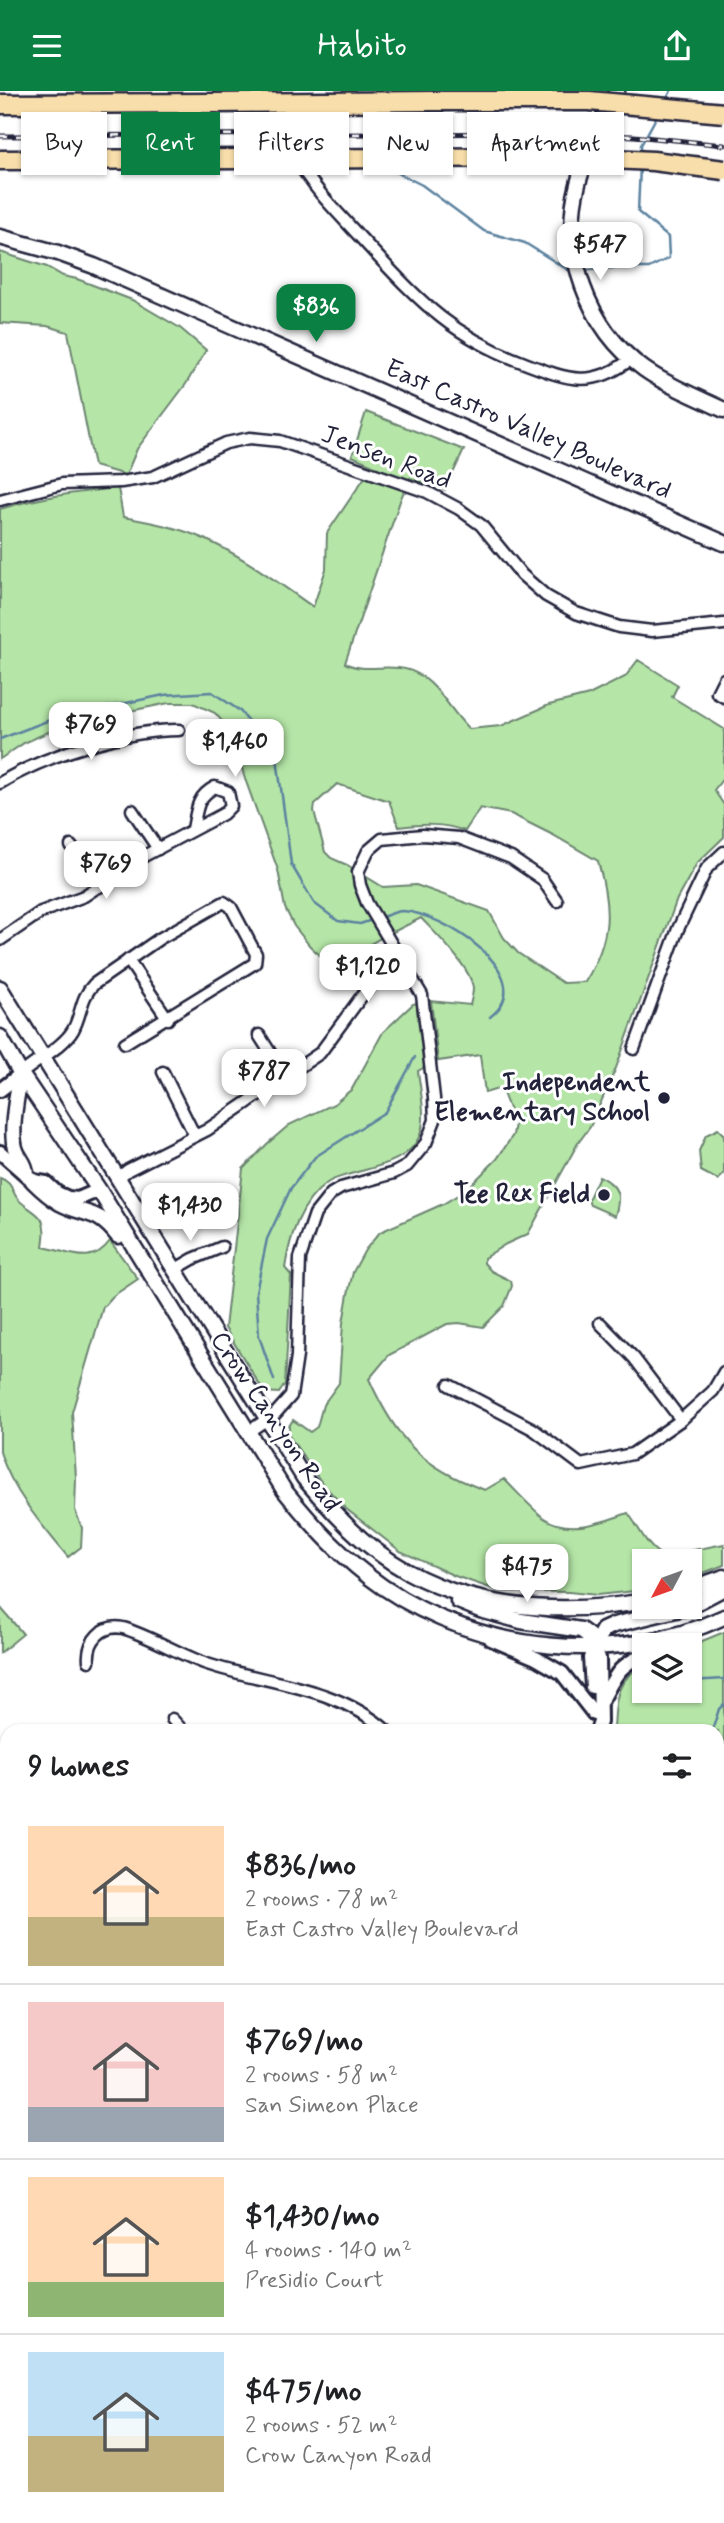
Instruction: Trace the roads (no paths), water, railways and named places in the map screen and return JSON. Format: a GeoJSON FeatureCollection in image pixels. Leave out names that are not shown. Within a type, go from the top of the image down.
{"type":"FeatureCollection","features":[{"type":"Feature","properties":{"kind":"highway"},"geometry":{"type":"LineString","coordinates":[[0,104],[589,101],[724,113]]}},
{"type":"Feature","properties":{"kind":"highway"},"geometry":{"type":"LineString","coordinates":[[0,160],[570,157],[653,161],[724,170]]}},
{"type":"Feature","properties":{"kind":"main road"},"geometry":{"type":"LineString","coordinates":[[617,91],[582,169],[573,215],[575,254],[584,288],[600,322],[626,354],[664,381],[724,410]]}},
{"type":"Feature","properties":{"kind":"main road","name":"East Castro Valley Boulevard"},"geometry":{"type":"LineString","coordinates":[[0,237],[94,266],[724,543]]}},
{"type":"Feature","properties":{"kind":"main road","name":"Crow Canyon Road"},"geometry":{"type":"LineString","coordinates":[[0,988],[304,1478],[340,1519],[381,1555],[429,1581],[471,1597],[524,1606],[585,1608],[632,1602]]}},
{"type":"Feature","properties":{"kind":"main road","name":"Crow Canyon Road"},"geometry":{"type":"LineString","coordinates":[[0,1037],[21,1074],[99,1190],[284,1490],[333,1547],[400,1597],[446,1620],[478,1632],[531,1643],[594,1647],[625,1645],[656,1639],[719,1619]]}},
{"type":"Feature","properties":{"kind":"main road"},"geometry":{"type":"LineString","coordinates":[[21,1074],[17,1092],[14,1141],[17,1153],[30,1177],[61,1204],[97,1215],[145,1266]]}},
{"type":"Feature","properties":{"kind":"main road"},"geometry":{"type":"LineString","coordinates":[[99,1190],[118,1178]]}},
{"type":"Feature","properties":{"kind":"main road"},"geometry":{"type":"LineString","coordinates":[[702,1585],[724,1577]]}},
{"type":"Feature","properties":{"kind":"main road"},"geometry":{"type":"LineString","coordinates":[[429,1581],[446,1596],[480,1610],[521,1621],[581,1630],[589,1636],[594,1647]]}},
{"type":"Feature","properties":{"kind":"main road"},"geometry":{"type":"LineString","coordinates":[[702,1599],[724,1588]]}},
{"type":"Feature","properties":{"kind":"main road"},"geometry":{"type":"LineString","coordinates":[[594,1647],[603,1630],[642,1619]]}},
{"type":"Feature","properties":{"kind":"street"},"geometry":{"type":"LineString","coordinates":[[256,91],[283,140],[321,194],[405,287],[448,324],[499,353],[571,379],[585,380],[610,374],[626,354]]}},
{"type":"Feature","properties":{"kind":"street","name":"Jensen Road"},"geometry":{"type":"LineString","coordinates":[[0,500],[62,484],[121,482],[153,477],[226,443],[250,438],[280,441],[427,492],[459,509],[481,526],[522,575],[546,596],[576,613],[619,627],[652,631],[724,624]]}},
{"type":"Feature","properties":{"kind":"street"},"geometry":{"type":"LineString","coordinates":[[724,679],[717,693],[724,697]]}},
{"type":"Feature","properties":{"kind":"street"},"geometry":{"type":"LineString","coordinates":[[0,783],[31,766],[103,742],[137,733],[179,730]]}},
{"type":"Feature","properties":{"kind":"street"},"geometry":{"type":"LineString","coordinates":[[0,940],[41,912],[78,899],[158,849],[228,810],[231,799],[228,792],[215,787],[208,791],[198,803],[193,829]]}},
{"type":"Feature","properties":{"kind":"street"},"geometry":{"type":"LineString","coordinates":[[132,810],[158,849]]}},
{"type":"Feature","properties":{"kind":"street"},"geometry":{"type":"LineString","coordinates":[[248,1432],[284,1407],[291,1396],[297,1356],[300,1258],[314,1214],[331,1194],[341,1188],[394,1173],[407,1166],[426,1143],[435,1120],[435,1098],[422,995],[367,903],[360,885],[358,872],[368,851],[382,839],[423,835],[459,838],[511,858],[542,879],[557,901]]}},
{"type":"Feature","properties":{"kind":"street"},"geometry":{"type":"LineString","coordinates":[[71,846],[99,887]]}},
{"type":"Feature","properties":{"kind":"street"},"geometry":{"type":"LineString","coordinates":[[634,1049],[678,929],[707,867],[724,852]]}},
{"type":"Feature","properties":{"kind":"street"},"geometry":{"type":"LineString","coordinates":[[0,1090],[68,1037],[88,990],[159,939],[224,902],[231,907],[256,954],[256,963],[125,1043]]}},
{"type":"Feature","properties":{"kind":"street"},"geometry":{"type":"LineString","coordinates":[[128,960],[168,1019]]}},
{"type":"Feature","properties":{"kind":"street"},"geometry":{"type":"LineString","coordinates":[[118,1178],[128,1170],[195,1136],[320,1053],[368,989]]}},
{"type":"Feature","properties":{"kind":"street"},"geometry":{"type":"LineString","coordinates":[[259,1035],[285,1076]]}},
{"type":"Feature","properties":{"kind":"street"},"geometry":{"type":"LineString","coordinates":[[163,1072],[195,1136]]}},
{"type":"Feature","properties":{"kind":"street"},"geometry":{"type":"LineString","coordinates":[[0,1152],[30,1177],[68,1198],[78,1199],[99,1190]]}},
{"type":"Feature","properties":{"kind":"street"},"geometry":{"type":"LineString","coordinates":[[174,1270],[222,1247]]}},
{"type":"Feature","properties":{"kind":"street"},"geometry":{"type":"LineString","coordinates":[[600,1322],[634,1358],[681,1420]]}},
{"type":"Feature","properties":{"kind":"street"},"geometry":{"type":"LineString","coordinates":[[449,1385],[533,1429],[582,1465],[632,1454],[681,1420],[713,1391],[724,1372]]}},
{"type":"Feature","properties":{"kind":"street"},"geometry":{"type":"LineString","coordinates":[[690,1633],[719,1619]]}},
{"type":"Feature","properties":{"kind":"street"},"geometry":{"type":"LineString","coordinates":[[89,1661],[89,1646],[94,1638],[110,1628],[123,1628],[205,1663],[304,1689],[345,1704],[361,1711],[378,1724]]}},
{"type":"Feature","properties":{"kind":"street"},"geometry":{"type":"LineString","coordinates":[[478,1632],[562,1673],[597,1719]]}},
{"type":"Feature","properties":{"kind":"street"},"geometry":{"type":"LineString","coordinates":[[594,1647],[590,1658],[597,1719]]}},
{"type":"Feature","properties":{"kind":"street"},"geometry":{"type":"LineString","coordinates":[[597,1719],[616,1673],[632,1661]]}},
{"type":"Feature","properties":{"kind":"street"},"geometry":{"type":"LineString","coordinates":[[172,1719],[177,1724]]}},
{"type":"Feature","properties":{"kind":"waterway"},"geometry":{"type":"LineString","coordinates":[[665,102],[671,91]]}},
{"type":"Feature","properties":{"kind":"waterway"},"geometry":{"type":"LineString","coordinates":[[312,111],[335,142],[351,150]]}},
{"type":"Feature","properties":{"kind":"waterway"},"geometry":{"type":"LineString","coordinates":[[641,152],[641,145],[658,114]]}},
{"type":"Feature","properties":{"kind":"waterway"},"geometry":{"type":"LineString","coordinates":[[583,271],[649,268],[669,258],[668,237],[638,212],[640,166]]}},
{"type":"Feature","properties":{"kind":"waterway"},"geometry":{"type":"LineString","coordinates":[[402,175],[422,185],[484,231],[525,243],[573,273]]}},
{"type":"Feature","properties":{"kind":"waterway"},"geometry":{"type":"LineString","coordinates":[[0,739],[55,718],[164,695],[212,692],[240,711],[277,758],[291,864],[314,903],[338,921],[360,924],[375,919]]}},
{"type":"Feature","properties":{"kind":"waterway"},"geometry":{"type":"LineString","coordinates":[[381,917],[402,911],[419,914],[440,922],[481,949],[496,966],[505,983],[503,1001],[490,1017]]}},
{"type":"Feature","properties":{"kind":"waterway"},"geometry":{"type":"LineString","coordinates":[[274,1380],[259,1336],[256,1292],[267,1239],[291,1188],[315,1157],[385,1112],[415,1057]]}},
{"type":"Feature","properties":{"kind":"waterway"},"geometry":{"type":"LineString","coordinates":[[702,1680],[724,1679]]}},
{"type":"Feature","properties":{"kind":"waterway"},"geometry":{"type":"LineString","coordinates":[[714,1724],[719,1709],[724,1704]]}},
{"type":"Feature","properties":{"kind":"railway"},"geometry":{"type":"LineString","coordinates":[[0,136],[550,133],[634,136],[724,145]]}},
{"type":"Feature","properties":{"kind":"place","name":"Independent Elementary School"},"geometry":{"type":"Point","coordinates":[664,1098]}},
{"type":"Feature","properties":{"kind":"place","name":"Tee Rex Field"},"geometry":{"type":"Point","coordinates":[604,1195]}}]}
